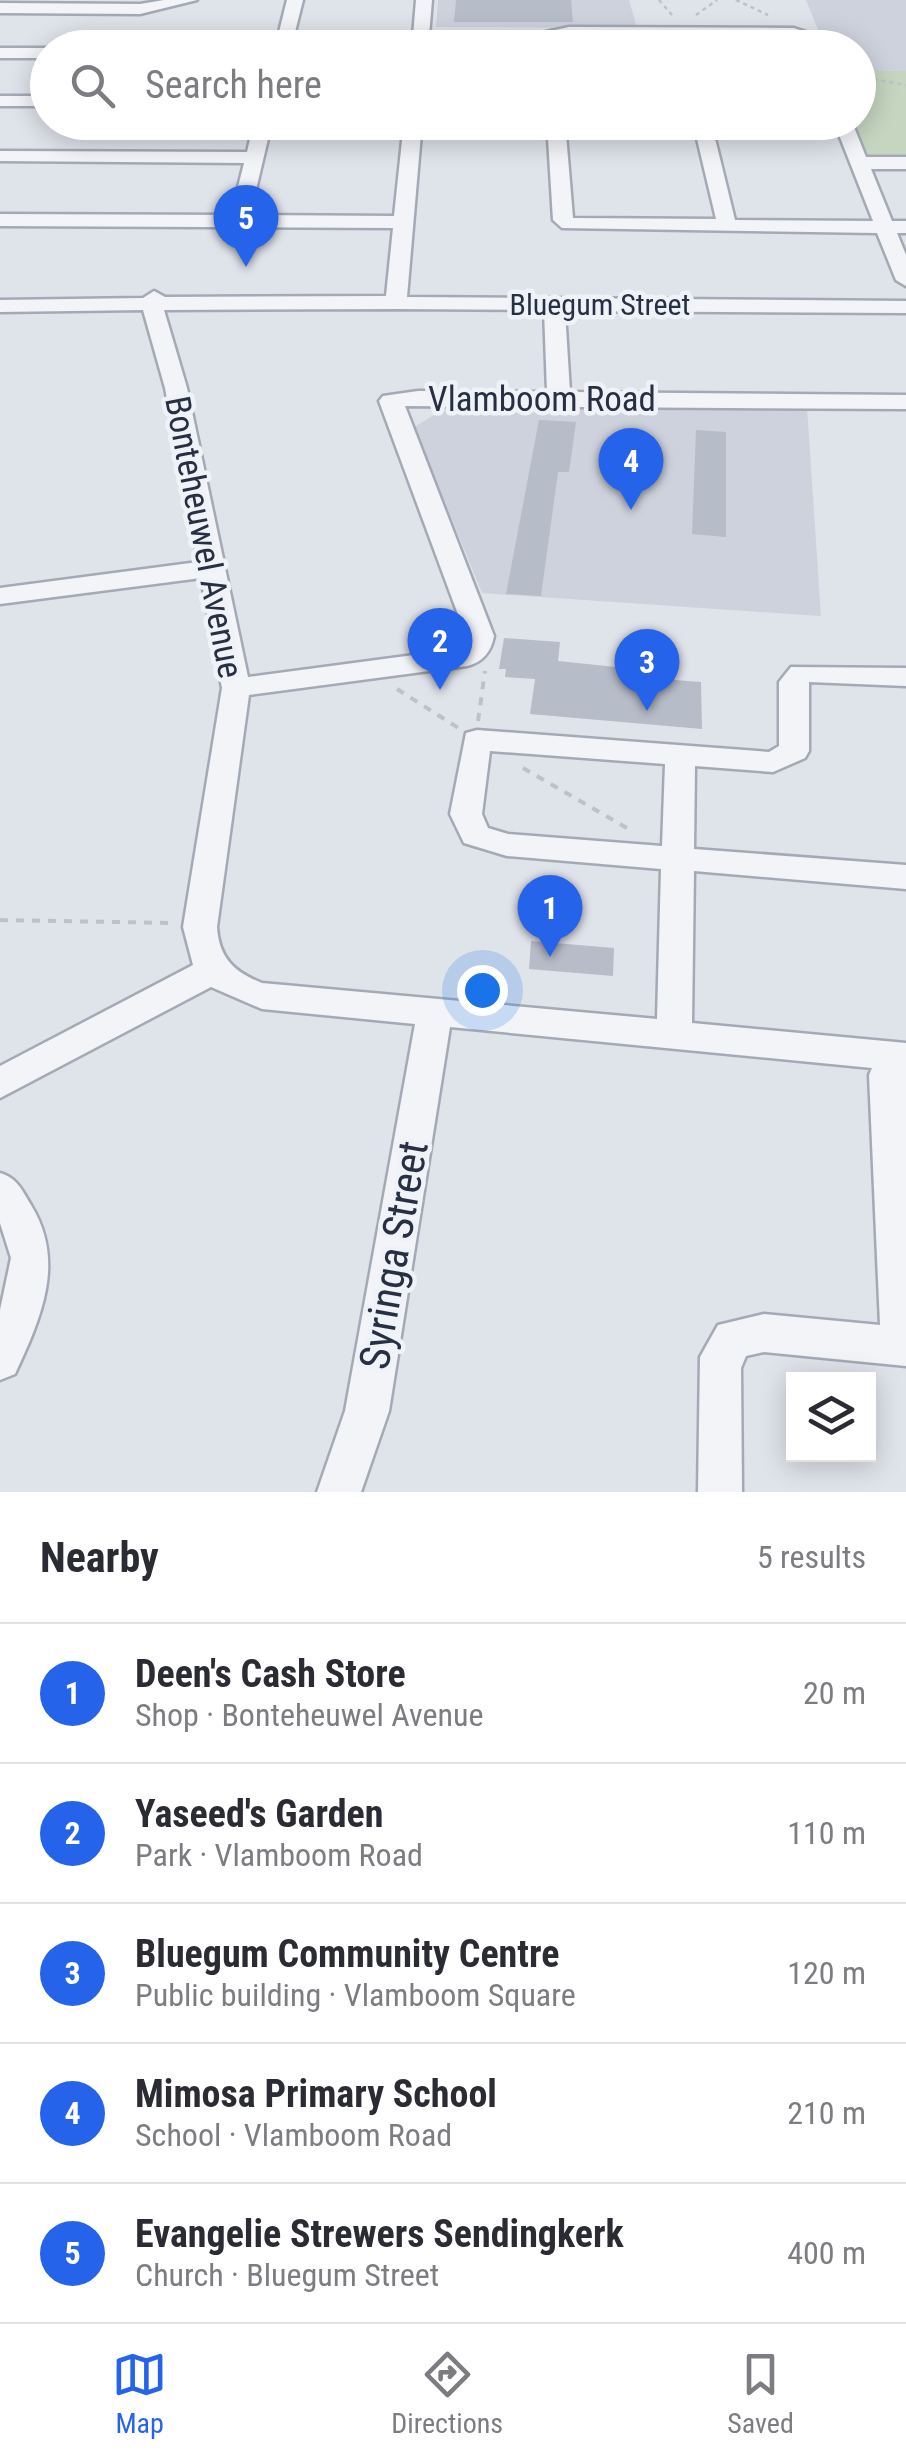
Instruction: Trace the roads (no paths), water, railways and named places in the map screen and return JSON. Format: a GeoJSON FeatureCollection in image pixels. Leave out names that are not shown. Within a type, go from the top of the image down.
{"type":"FeatureCollection","features":[{"type":"Feature","properties":{"kind":"street"},"geometry":{"type":"LineString","coordinates":[[0,8],[140,9],[189,0]]}},
{"type":"Feature","properties":{"kind":"street"},"geometry":{"type":"LineString","coordinates":[[288,30],[295,0]]}},
{"type":"Feature","properties":{"kind":"street"},"geometry":{"type":"LineString","coordinates":[[422,30],[424,0]]}},
{"type":"Feature","properties":{"kind":"street"},"geometry":{"type":"LineString","coordinates":[[0,53],[30,53]]}},
{"type":"Feature","properties":{"kind":"street"},"geometry":{"type":"LineString","coordinates":[[0,101],[30,101]]}},
{"type":"Feature","properties":{"kind":"street"},"geometry":{"type":"LineString","coordinates":[[238,221],[259,140]]}},
{"type":"Feature","properties":{"kind":"street"},"geometry":{"type":"LineString","coordinates":[[396,303],[411,140]]}},
{"type":"Feature","properties":{"kind":"street"},"geometry":{"type":"LineString","coordinates":[[558,140],[566,222],[896,227]]}},
{"type":"Feature","properties":{"kind":"street"},"geometry":{"type":"LineString","coordinates":[[706,140],[726,226]]}},
{"type":"Feature","properties":{"kind":"street"},"geometry":{"type":"LineString","coordinates":[[851,140],[896,227],[906,280]]}},
{"type":"Feature","properties":{"kind":"street"},"geometry":{"type":"LineString","coordinates":[[0,156],[254,158]]}},
{"type":"Feature","properties":{"kind":"street"},"geometry":{"type":"LineString","coordinates":[[860,163],[906,163]]}},
{"type":"Feature","properties":{"kind":"street"},"geometry":{"type":"LineString","coordinates":[[0,220],[404,222]]}},
{"type":"Feature","properties":{"kind":"street","name":"Bluegum Street"},"geometry":{"type":"LineString","coordinates":[[0,297],[225,305],[294,302]]}},
{"type":"Feature","properties":{"kind":"street","name":"Bonteheuwel Avenue"},"geometry":{"type":"LineString","coordinates":[[154,302],[214,568],[236,688],[200,928],[200,946],[214,970]]}},
{"type":"Feature","properties":{"kind":"street","name":"Bluegum Street"},"geometry":{"type":"LineString","coordinates":[[0,306],[294,302],[906,307]]}},
{"type":"Feature","properties":{"kind":"street"},"geometry":{"type":"LineString","coordinates":[[554,304],[559,399]]}},
{"type":"Feature","properties":{"kind":"street"},"geometry":{"type":"LineString","coordinates":[[43,306],[100,317],[162,339],[184,316],[225,305]]}},
{"type":"Feature","properties":{"kind":"street","name":"Vlamboom Road"},"geometry":{"type":"LineString","coordinates":[[236,688],[467,657],[478,648],[480,636],[390,405],[407,398],[906,402]]}},
{"type":"Feature","properties":{"kind":"street"},"geometry":{"type":"LineString","coordinates":[[0,596],[214,568]]}},
{"type":"Feature","properties":{"kind":"street"},"geometry":{"type":"LineString","coordinates":[[906,678],[802,673],[793,682],[796,746],[791,756],[766,762],[477,740],[466,814],[475,835],[508,845],[906,877]]}},
{"type":"Feature","properties":{"kind":"street"},"geometry":{"type":"LineString","coordinates":[[674,1037],[680,756]]}},
{"type":"Feature","properties":{"kind":"street"},"geometry":{"type":"LineString","coordinates":[[0,1084],[214,970],[236,988],[262,996],[674,1037],[896,1066],[904,1338],[764,1333],[733,1340],[721,1357],[720,1368],[720,1492]]}},
{"type":"Feature","properties":{"kind":"street","name":"Syringa Street"},"geometry":{"type":"LineString","coordinates":[[339,1492],[367,1411],[434,1014]]}},
{"type":"Feature","properties":{"kind":"street"},"geometry":{"type":"LineString","coordinates":[[0,1189],[24,1230],[31,1260],[18,1320],[0,1360]]}},
{"type":"Feature","properties":{"kind":"place","name":"Evangelie Strewers Sendingkerk"},"geometry":{"type":"Point","coordinates":[246,267]}},
{"type":"Feature","properties":{"kind":"place","name":"Mimosa Primary School"},"geometry":{"type":"Point","coordinates":[631,510]}},
{"type":"Feature","properties":{"kind":"place","name":"Yaseed's Garden"},"geometry":{"type":"Point","coordinates":[440,690]}},
{"type":"Feature","properties":{"kind":"place","name":"Bluegum Community Centre"},"geometry":{"type":"Point","coordinates":[647,711]}},
{"type":"Feature","properties":{"kind":"place","name":"Deen's Cash Store"},"geometry":{"type":"Point","coordinates":[550,957]}}]}
